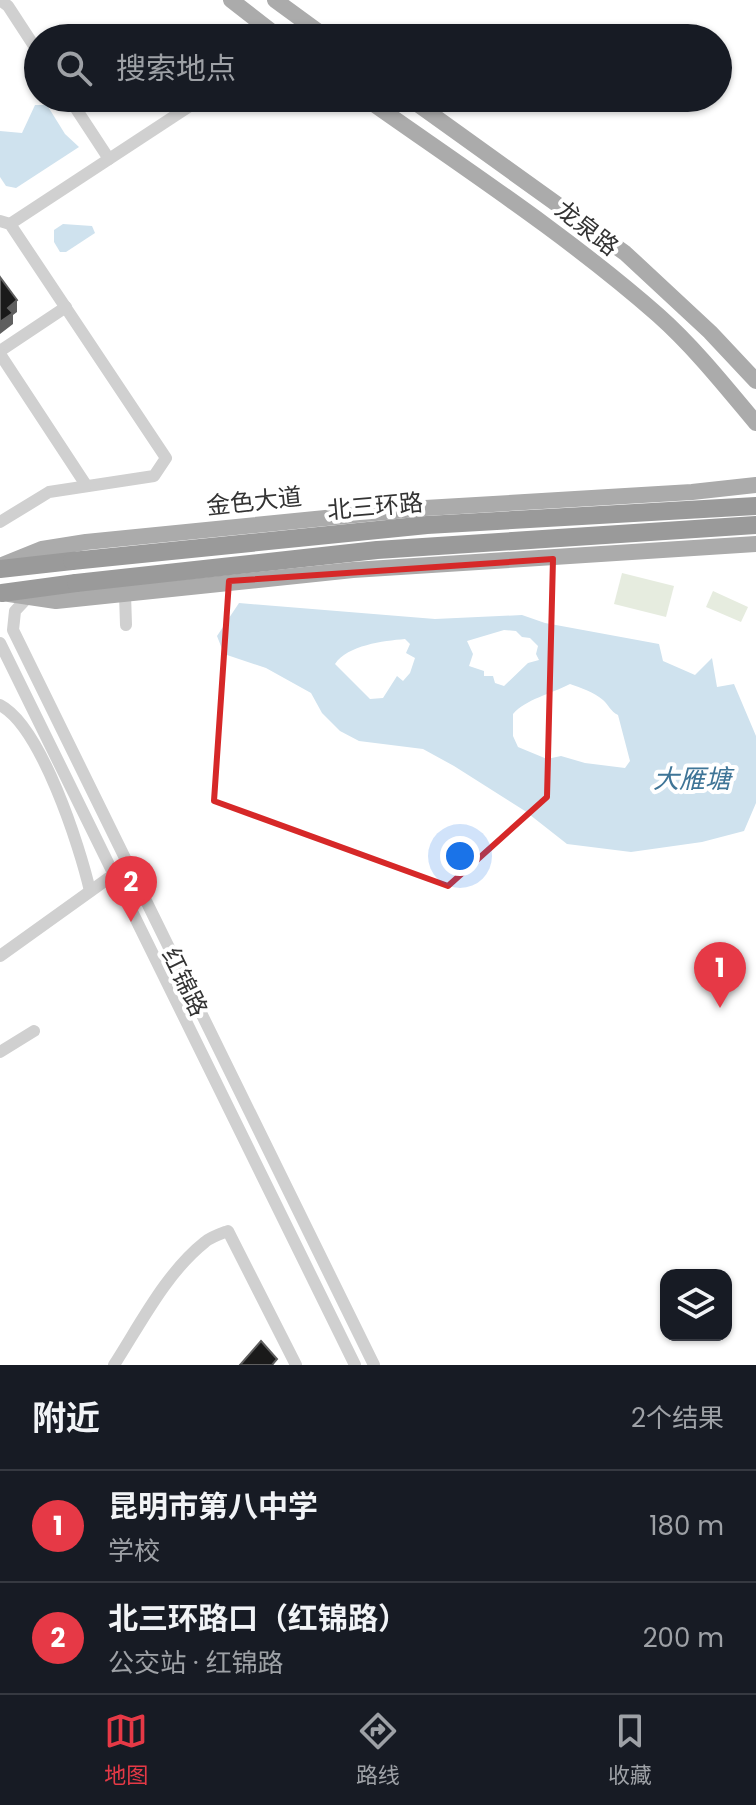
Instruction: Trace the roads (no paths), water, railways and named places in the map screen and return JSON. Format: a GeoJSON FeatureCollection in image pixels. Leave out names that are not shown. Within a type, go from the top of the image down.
{"type":"FeatureCollection","features":[{"type":"Feature","properties":{"kind":"highway","name":"北三环路"},"geometry":{"type":"LineString","coordinates":[[0,567],[427,525],[756,506]]}},
{"type":"Feature","properties":{"kind":"highway","name":"北三环路"},"geometry":{"type":"LineString","coordinates":[[1,593],[391,549],[756,525]]}},
{"type":"Feature","properties":{"kind":"main road"},"geometry":{"type":"LineString","coordinates":[[231,0],[261,24]]}},
{"type":"Feature","properties":{"kind":"main road"},"geometry":{"type":"LineString","coordinates":[[275,0],[308,24]]}},
{"type":"Feature","properties":{"kind":"main road","name":"龙泉路"},"geometry":{"type":"LineString","coordinates":[[385,112],[557,233],[659,317],[756,423]]}},
{"type":"Feature","properties":{"kind":"main road","name":"龙泉路"},"geometry":{"type":"LineString","coordinates":[[429,112],[625,253],[710,332],[756,381]]}},
{"type":"Feature","properties":{"kind":"main road","name":"金色大道"},"geometry":{"type":"LineString","coordinates":[[0,567],[42,549],[86,542],[425,508],[692,492],[754,484]]}},
{"type":"Feature","properties":{"kind":"main road"},"geometry":{"type":"LineString","coordinates":[[692,492],[707,502],[713,518],[709,536],[696,548]]}},
{"type":"Feature","properties":{"kind":"main road"},"geometry":{"type":"LineString","coordinates":[[1,593],[56,601],[353,570],[756,544]]}},
{"type":"Feature","properties":{"kind":"street"},"geometry":{"type":"LineString","coordinates":[[0,0],[8,6],[24,31]]}},
{"type":"Feature","properties":{"kind":"street"},"geometry":{"type":"LineString","coordinates":[[78,112],[109,159]]}},
{"type":"Feature","properties":{"kind":"street"},"geometry":{"type":"LineString","coordinates":[[0,522],[49,492],[154,476],[166,458],[66,307],[5,222],[181,112]]}},
{"type":"Feature","properties":{"kind":"street"},"geometry":{"type":"LineString","coordinates":[[66,307],[0,353],[86,485]]}},
{"type":"Feature","properties":{"kind":"street"},"geometry":{"type":"LineString","coordinates":[[26,598],[46,586]]}},
{"type":"Feature","properties":{"kind":"street"},"geometry":{"type":"LineString","coordinates":[[125,594],[126,625]]}},
{"type":"Feature","properties":{"kind":"street","name":"红锦路"},"geometry":{"type":"LineString","coordinates":[[26,598],[15,611],[13,630],[374,1365]]}},
{"type":"Feature","properties":{"kind":"street","name":"红锦路"},"geometry":{"type":"LineString","coordinates":[[0,643],[355,1365]]}},
{"type":"Feature","properties":{"kind":"street"},"geometry":{"type":"LineString","coordinates":[[0,705],[18,719],[47,768],[90,891]]}},
{"type":"Feature","properties":{"kind":"street"},"geometry":{"type":"LineString","coordinates":[[0,956],[113,875]]}},
{"type":"Feature","properties":{"kind":"street"},"geometry":{"type":"LineString","coordinates":[[0,1052],[34,1031]]}},
{"type":"Feature","properties":{"kind":"street"},"geometry":{"type":"LineString","coordinates":[[114,1365],[181,1265],[207,1239],[228,1231],[296,1365]]}},
{"type":"Feature","properties":{"kind":"water"},"geometry":{"type":"Polygon","coordinates":[[[32,112],[51,112],[65,134],[79,147],[16,188],[6,186],[0,177],[0,131],[22,133],[32,112]]]}},
{"type":"Feature","properties":{"kind":"water"},"geometry":{"type":"Polygon","coordinates":[[[63,224],[92,226],[95,233],[66,252],[60,252],[54,242],[54,230],[63,224]]]}},
{"type":"Feature","properties":{"kind":"water","name":"大雁塘"},"geometry":{"type":"Polygon","coordinates":[[[239,603],[435,619],[522,615],[545,623],[659,644],[663,661],[695,675],[712,658],[717,687],[734,684],[756,736],[756,803],[744,831],[702,842],[631,852],[567,844],[525,811],[423,749],[359,741],[340,731],[322,713],[311,693],[266,668],[224,654],[217,636],[239,603]],[[504,630],[467,641],[473,654],[469,666],[484,671],[484,676],[493,676],[495,683],[504,686],[528,663],[539,660],[536,654],[538,646],[530,638],[522,637],[516,631],[504,630]],[[405,639],[348,652],[335,664],[370,699],[383,698],[397,676],[403,681],[410,673],[415,658],[406,653],[410,644],[405,639]],[[570,684],[532,701],[513,714],[513,736],[518,747],[547,759],[561,756],[585,763],[625,768],[630,761],[618,715],[592,692],[570,684]]]}},
{"type":"Feature","properties":{"kind":"place","name":"北三环路口（红锦路）"},"geometry":{"type":"Point","coordinates":[131,922]}},
{"type":"Feature","properties":{"kind":"place","name":"昆明市第八中学"},"geometry":{"type":"Point","coordinates":[720,1008]}}]}
